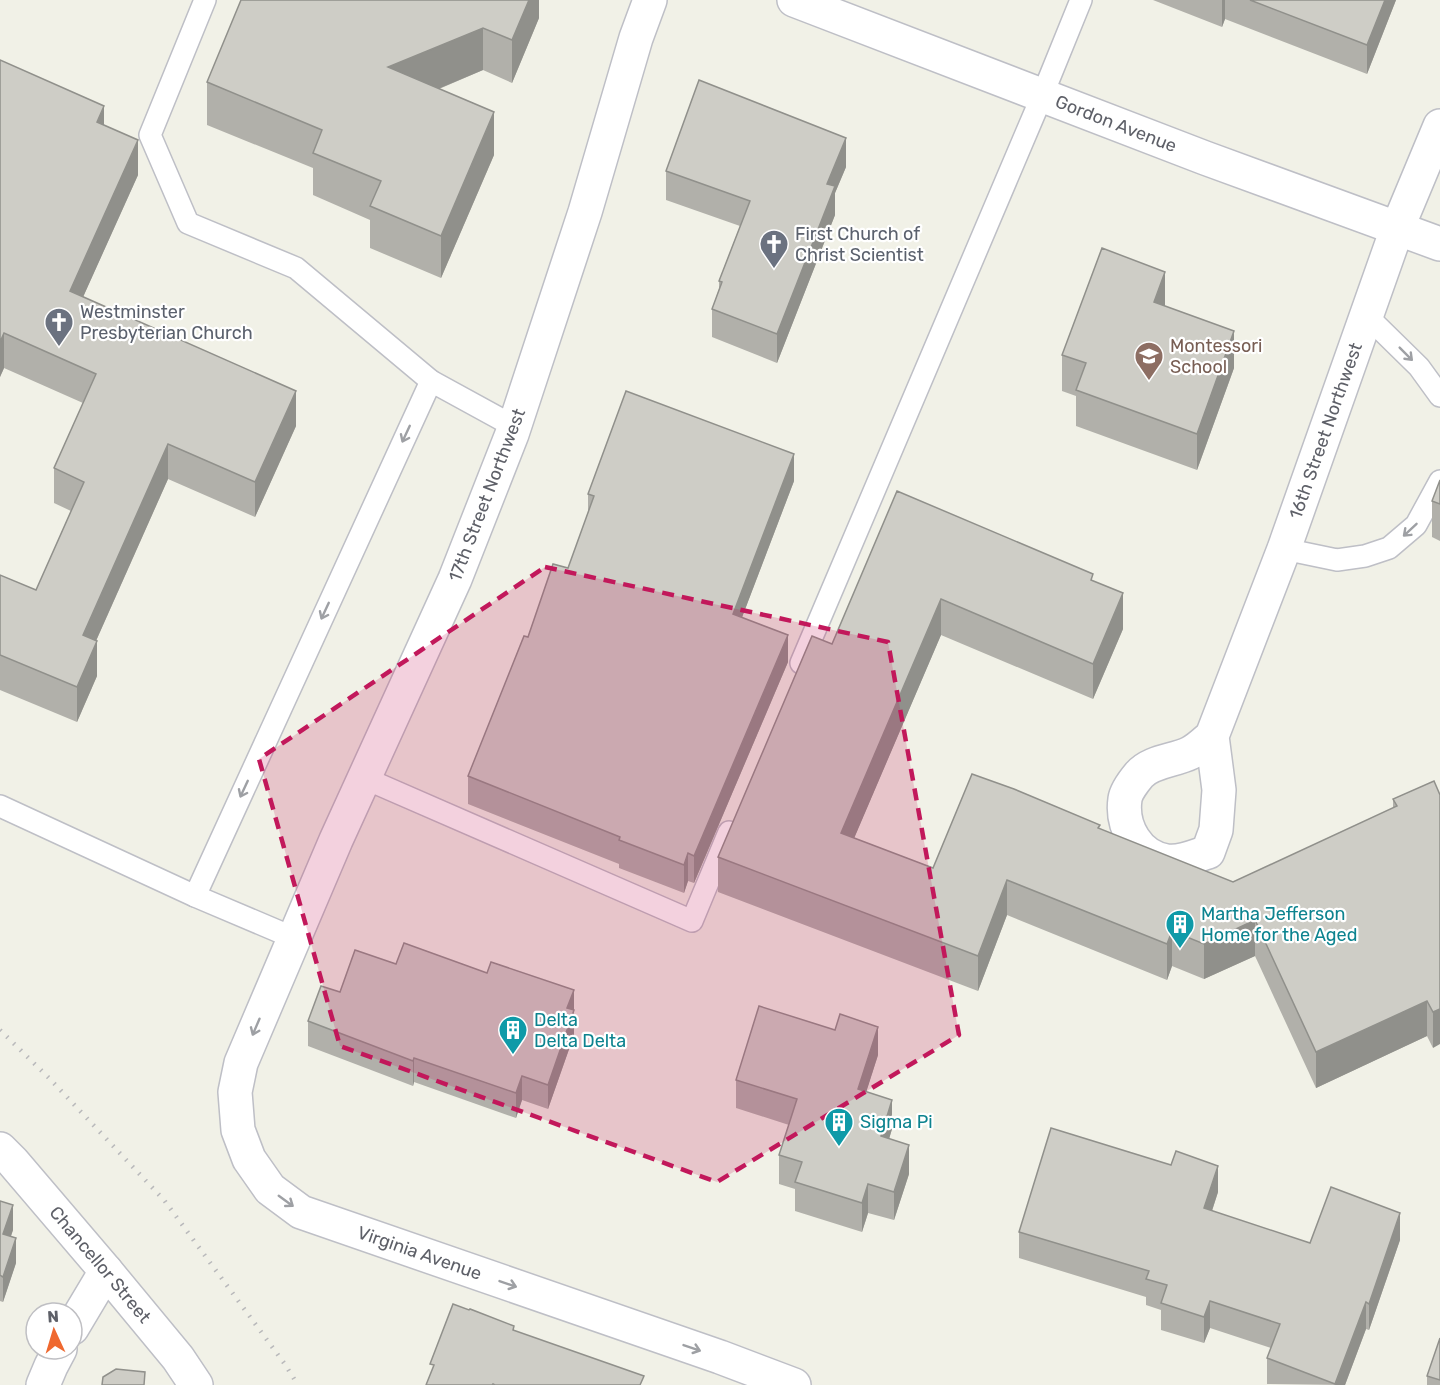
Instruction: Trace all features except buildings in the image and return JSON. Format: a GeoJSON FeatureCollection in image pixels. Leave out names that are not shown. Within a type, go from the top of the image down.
{"type":"FeatureCollection","features":[{"type":"Feature","properties":{"kind":"street","name":"17th Street Northwest"},"geometry":{"type":"LineString","coordinates":[[279,973],[336,840],[455,579],[515,427],[585,212],[636,38],[650,0]]}},
{"type":"Feature","properties":{"kind":"street","name":"Gordon Avenue"},"geometry":{"type":"LineString","coordinates":[[794,0],[1205,158],[1440,244]]}},
{"type":"Feature","properties":{"kind":"street","name":"16th Street Northwest"},"geometry":{"type":"LineString","coordinates":[[1212,736],[1284,549],[1397,229],[1440,126]]}},
{"type":"Feature","properties":{"kind":"street","name":"Virginia Avenue"},"geometry":{"type":"LineString","coordinates":[[279,973],[241,1063],[235,1092],[238,1130],[249,1159],[270,1189],[301,1212],[720,1357],[794,1385]]}},
{"type":"Feature","properties":{"kind":"street","name":"Chancellor Street"},"geometry":{"type":"LineString","coordinates":[[0,1149],[106,1271],[178,1358],[196,1385]]}},
{"type":"Feature","properties":{"kind":"street"},"geometry":{"type":"LineString","coordinates":[[84,1308],[106,1271]]}},
{"type":"Feature","properties":{"kind":"street"},"geometry":{"type":"LineString","coordinates":[[43,1385],[54,1361]]}},
{"type":"Feature","properties":{"kind":"lane"},"geometry":{"type":"LineString","coordinates":[[205,0],[150,135],[188,223],[296,268],[431,381],[515,427]]}},
{"type":"Feature","properties":{"kind":"lane"},"geometry":{"type":"LineString","coordinates":[[794,679],[1081,0]]}},
{"type":"Feature","properties":{"kind":"lane"},"geometry":{"type":"LineString","coordinates":[[1367,316],[1419,367],[1440,396]]}},
{"type":"Feature","properties":{"kind":"lane"},"geometry":{"type":"LineString","coordinates":[[195,896],[431,381]]}},
{"type":"Feature","properties":{"kind":"lane"},"geometry":{"type":"LineString","coordinates":[[1284,549],[1337,560],[1365,556],[1389,548],[1416,525],[1440,481]]}},
{"type":"Feature","properties":{"kind":"lane"},"geometry":{"type":"LineString","coordinates":[[364,778],[692,921],[738,811]]}},
{"type":"Feature","properties":{"kind":"lane"},"geometry":{"type":"LineString","coordinates":[[0,806],[195,896],[294,938]]}},
{"type":"Feature","properties":{"kind":"highlighted area"},"geometry":{"type":"Polygon","coordinates":[[[545,567],[888,642],[959,1035],[717,1182],[340,1046],[259,759],[545,567]]]}},
{"type":"Feature","properties":{"kind":"railway"},"geometry":{"type":"LineString","coordinates":[[0,1030],[49,1078],[164,1200],[298,1385]]}},
{"type":"Feature","properties":{"kind":"place","name":"First Church of Christ Scientist"},"geometry":{"type":"Point","coordinates":[774,270]}},
{"type":"Feature","properties":{"kind":"place","name":"Westminster Presbyterian Church"},"geometry":{"type":"Point","coordinates":[59,348]}},
{"type":"Feature","properties":{"kind":"place","name":"Montessori School"},"geometry":{"type":"Point","coordinates":[1149,382]}},
{"type":"Feature","properties":{"kind":"place","name":"Martha Jefferson Home for the Aged"},"geometry":{"type":"Point","coordinates":[1180,950]}},
{"type":"Feature","properties":{"kind":"place","name":"Delta Delta Delta"},"geometry":{"type":"Point","coordinates":[513,1056]}},
{"type":"Feature","properties":{"kind":"place","name":"Sigma Pi"},"geometry":{"type":"Point","coordinates":[839,1148]}}]}
